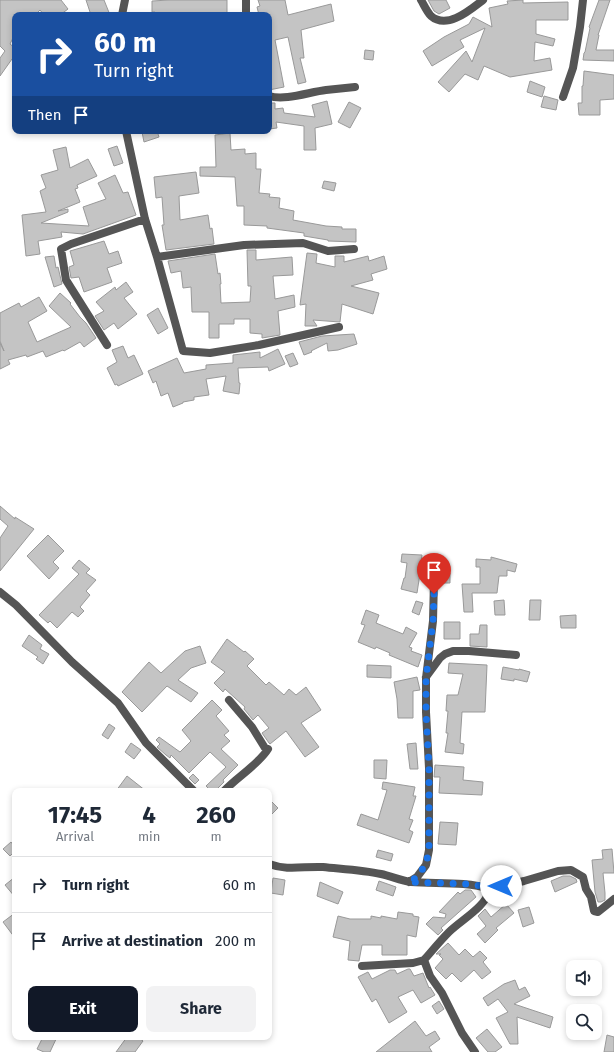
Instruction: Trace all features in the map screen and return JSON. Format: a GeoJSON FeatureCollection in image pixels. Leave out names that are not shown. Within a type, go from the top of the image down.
{"type":"FeatureCollection","features":[{"type":"Feature","properties":{"kind":"street"},"geometry":{"type":"LineString","coordinates":[[123,12],[125,0]]}},
{"type":"Feature","properties":{"kind":"street"},"geometry":{"type":"LineString","coordinates":[[246,0],[246,12]]}},
{"type":"Feature","properties":{"kind":"street"},"geometry":{"type":"LineString","coordinates":[[421,0],[430,16],[441,21],[452,20],[471,10],[483,0]]}},
{"type":"Feature","properties":{"kind":"street"},"geometry":{"type":"LineString","coordinates":[[563,97],[573,68],[583,0]]}},
{"type":"Feature","properties":{"kind":"street"},"geometry":{"type":"LineString","coordinates":[[272,97],[293,96],[325,90],[354,88]]}},
{"type":"Feature","properties":{"kind":"street"},"geometry":{"type":"LineString","coordinates":[[127,134],[145,219],[183,351],[210,353],[259,345],[339,327]]}},
{"type":"Feature","properties":{"kind":"street"},"geometry":{"type":"LineString","coordinates":[[107,345],[66,280],[61,249],[71,244],[145,219]]}},
{"type":"Feature","properties":{"kind":"street"},"geometry":{"type":"LineString","coordinates":[[157,257],[244,245],[303,243],[328,251],[354,249]]}},
{"type":"Feature","properties":{"kind":"street"},"geometry":{"type":"LineString","coordinates":[[409,882],[417,877],[426,864],[429,850],[429,768],[426,678],[433,621],[434,580]]}},
{"type":"Feature","properties":{"kind":"street"},"geometry":{"type":"LineString","coordinates":[[0,592],[16,605],[72,662],[118,703],[146,743],[191,788]]}},
{"type":"Feature","properties":{"kind":"street"},"geometry":{"type":"LineString","coordinates":[[426,678],[440,658],[453,651],[516,655]]}},
{"type":"Feature","properties":{"kind":"street"},"geometry":{"type":"LineString","coordinates":[[227,788],[264,756],[268,749],[265,748],[252,727],[230,700]]}},
{"type":"Feature","properties":{"kind":"street"},"geometry":{"type":"LineString","coordinates":[[272,865],[288,869],[322,867],[362,871],[409,882],[466,884],[482,886],[490,889],[558,871],[572,870],[583,877],[586,889],[591,897],[594,911],[598,912],[614,899]]}},
{"type":"Feature","properties":{"kind":"street"},"geometry":{"type":"LineString","coordinates":[[362,966],[413,963],[424,960],[450,932],[482,903],[490,889]]}},
{"type":"Feature","properties":{"kind":"street"},"geometry":{"type":"LineString","coordinates":[[424,960],[430,976],[442,993],[462,1033],[475,1052]]}},
{"type":"Feature","properties":{"kind":"building"},"geometry":{"type":"Polygon","coordinates":[[[0,0],[61,0],[68,9],[64,12],[42,12],[40,10],[38,12],[12,12],[12,40],[10,44],[12,46],[12,59],[0,76],[0,58],[5,51],[0,46],[0,0]]]}},
{"type":"Feature","properties":{"kind":"building"},"geometry":{"type":"Polygon","coordinates":[[[86,0],[104,0],[109,12],[90,12],[86,0]]]}},
{"type":"Feature","properties":{"kind":"building"},"geometry":{"type":"Polygon","coordinates":[[[227,0],[227,12],[152,12],[152,1],[227,0]]]}},
{"type":"Feature","properties":{"kind":"building"},"geometry":{"type":"Polygon","coordinates":[[[258,0],[285,0],[288,15],[331,4],[334,21],[301,30],[304,58],[300,58],[306,82],[298,84],[288,37],[275,40],[284,87],[272,89],[272,12],[258,12],[257,7],[260,6],[258,0]]]}},
{"type":"Feature","properties":{"kind":"building"},"geometry":{"type":"Polygon","coordinates":[[[428,0],[446,0],[450,8],[439,14],[434,11],[428,0]]]}},
{"type":"Feature","properties":{"kind":"building"},"geometry":{"type":"Polygon","coordinates":[[[523,0],[523,3],[568,2],[568,20],[536,20],[536,34],[555,39],[553,46],[535,42],[534,61],[550,58],[552,70],[510,77],[484,66],[478,80],[465,74],[449,92],[438,82],[466,51],[472,62],[485,28],[460,40],[464,47],[432,66],[423,51],[444,37],[469,24],[473,17],[492,27],[489,8],[508,4],[507,1],[523,0]]]}},
{"type":"Feature","properties":{"kind":"building"},"geometry":{"type":"Polygon","coordinates":[[[599,0],[610,0],[598,35],[596,50],[614,50],[614,61],[583,60],[589,27],[599,0]]]}},
{"type":"Feature","properties":{"kind":"building"},"geometry":{"type":"Polygon","coordinates":[[[365,50],[374,51],[373,60],[364,59],[365,50]]]}},
{"type":"Feature","properties":{"kind":"building"},"geometry":{"type":"Polygon","coordinates":[[[584,71],[614,75],[614,99],[600,100],[600,115],[579,115],[578,103],[582,103],[584,71]]]}},
{"type":"Feature","properties":{"kind":"building"},"geometry":{"type":"Polygon","coordinates":[[[530,81],[545,87],[542,97],[527,92],[530,81]]]}},
{"type":"Feature","properties":{"kind":"building"},"geometry":{"type":"Polygon","coordinates":[[[544,96],[558,100],[556,110],[541,107],[544,96]]]}},
{"type":"Feature","properties":{"kind":"building"},"geometry":{"type":"Polygon","coordinates":[[[327,101],[332,124],[315,128],[316,150],[304,150],[304,126],[276,122],[277,128],[272,129],[272,103],[275,103],[275,109],[283,108],[284,113],[315,117],[312,105],[327,101]]]}},
{"type":"Feature","properties":{"kind":"building"},"geometry":{"type":"Polygon","coordinates":[[[349,102],[361,108],[350,128],[338,122],[349,102]]]}},
{"type":"Feature","properties":{"kind":"building"},"geometry":{"type":"Polygon","coordinates":[[[142,134],[158,134],[159,137],[144,142],[142,134]]]}},
{"type":"Feature","properties":{"kind":"building"},"geometry":{"type":"Polygon","coordinates":[[[230,134],[231,150],[245,149],[245,154],[256,153],[256,169],[261,169],[259,193],[270,194],[269,197],[280,198],[279,208],[294,211],[293,220],[326,226],[342,227],[342,229],[356,229],[356,242],[328,241],[304,236],[304,233],[267,228],[267,226],[244,225],[244,206],[237,206],[235,177],[200,176],[200,167],[216,167],[215,135],[230,134]]]}},
{"type":"Feature","properties":{"kind":"building"},"geometry":{"type":"Polygon","coordinates":[[[117,146],[123,163],[114,166],[108,149],[117,146]]]}},
{"type":"Feature","properties":{"kind":"building"},"geometry":{"type":"Polygon","coordinates":[[[66,147],[70,168],[88,159],[97,176],[77,185],[78,188],[75,189],[80,202],[58,211],[68,209],[68,212],[41,223],[89,226],[83,207],[106,199],[98,183],[115,175],[123,193],[128,192],[136,215],[83,234],[61,232],[62,237],[38,241],[40,254],[26,256],[22,215],[46,212],[40,191],[46,188],[41,175],[58,170],[53,150],[66,147]]]}},
{"type":"Feature","properties":{"kind":"building"},"geometry":{"type":"Polygon","coordinates":[[[196,172],[199,193],[179,196],[180,220],[208,215],[210,229],[212,228],[214,244],[166,250],[162,225],[164,225],[162,197],[156,198],[154,177],[196,172]]]}},
{"type":"Feature","properties":{"kind":"building"},"geometry":{"type":"Polygon","coordinates":[[[324,181],[336,183],[334,191],[322,188],[324,181]]]}},
{"type":"Feature","properties":{"kind":"building"},"geometry":{"type":"Polygon","coordinates":[[[104,241],[109,254],[118,251],[122,263],[107,268],[112,282],[84,292],[79,277],[71,278],[69,267],[74,265],[70,251],[104,241]]]}},
{"type":"Feature","properties":{"kind":"building"},"geometry":{"type":"Polygon","coordinates":[[[247,250],[256,250],[256,260],[292,257],[293,275],[273,276],[275,299],[294,295],[295,307],[278,311],[280,335],[262,338],[262,334],[250,333],[250,319],[234,319],[234,324],[219,324],[219,338],[209,338],[209,312],[192,312],[191,287],[183,288],[181,271],[171,273],[168,261],[215,254],[218,274],[220,273],[221,303],[250,302],[251,286],[248,286],[247,250]]]}},
{"type":"Feature","properties":{"kind":"building"},"geometry":{"type":"Polygon","coordinates":[[[307,253],[317,254],[316,263],[335,267],[335,256],[344,256],[344,262],[368,256],[369,261],[384,256],[387,269],[371,274],[373,280],[351,286],[379,293],[373,314],[342,304],[340,322],[313,320],[317,326],[305,326],[306,304],[300,305],[307,253]]]}},
{"type":"Feature","properties":{"kind":"building"},"geometry":{"type":"Polygon","coordinates":[[[54,256],[56,268],[58,267],[62,284],[54,287],[45,257],[54,256]]]}},
{"type":"Feature","properties":{"kind":"building"},"geometry":{"type":"Polygon","coordinates":[[[126,282],[133,292],[124,298],[137,314],[118,329],[114,323],[104,330],[95,316],[104,311],[96,302],[115,287],[116,290],[126,282]]]}},
{"type":"Feature","properties":{"kind":"building"},"geometry":{"type":"Polygon","coordinates":[[[60,293],[71,303],[70,304],[96,338],[84,347],[80,342],[64,351],[63,350],[46,357],[43,351],[27,357],[26,355],[8,360],[10,364],[0,369],[0,343],[4,351],[0,341],[0,313],[19,303],[21,307],[39,297],[47,311],[28,322],[37,342],[71,327],[49,306],[60,293]]]}},
{"type":"Feature","properties":{"kind":"building"},"geometry":{"type":"Polygon","coordinates":[[[158,308],[168,328],[158,334],[147,315],[158,308]]]}},
{"type":"Feature","properties":{"kind":"building"},"geometry":{"type":"Polygon","coordinates":[[[354,334],[357,344],[338,350],[328,351],[327,343],[304,355],[299,342],[322,336],[354,334]]]}},
{"type":"Feature","properties":{"kind":"building"},"geometry":{"type":"Polygon","coordinates":[[[123,346],[128,358],[134,355],[143,374],[118,386],[117,384],[115,385],[107,368],[117,362],[112,350],[123,346]]]}},
{"type":"Feature","properties":{"kind":"building"},"geometry":{"type":"Polygon","coordinates":[[[278,349],[285,364],[269,371],[268,367],[238,368],[240,383],[239,394],[223,391],[226,376],[206,379],[209,395],[194,397],[194,400],[183,402],[173,407],[168,393],[161,396],[156,381],[153,383],[148,371],[177,358],[184,373],[206,369],[206,365],[233,363],[233,355],[260,352],[260,358],[278,349]]]}},
{"type":"Feature","properties":{"kind":"building"},"geometry":{"type":"Polygon","coordinates":[[[293,353],[298,364],[290,367],[285,356],[293,353]]]}},
{"type":"Feature","properties":{"kind":"building"},"geometry":{"type":"Polygon","coordinates":[[[0,506],[15,519],[15,517],[34,529],[0,571],[0,538],[8,526],[0,519],[0,506]]]}},
{"type":"Feature","properties":{"kind":"building"},"geometry":{"type":"Polygon","coordinates":[[[48,535],[64,551],[53,562],[59,568],[49,579],[27,556],[48,535]]]}},
{"type":"Feature","properties":{"kind":"building"},"geometry":{"type":"Polygon","coordinates":[[[402,554],[422,555],[417,593],[401,589],[405,578],[407,563],[401,562],[402,554]]]}},
{"type":"Feature","properties":{"kind":"building"},"geometry":{"type":"Polygon","coordinates":[[[491,557],[517,564],[515,572],[507,570],[507,576],[499,576],[497,593],[472,593],[473,612],[464,612],[462,584],[480,584],[480,567],[476,567],[476,559],[491,560],[491,557]]]}},
{"type":"Feature","properties":{"kind":"building"},"geometry":{"type":"Polygon","coordinates":[[[79,560],[90,569],[86,573],[96,580],[86,591],[90,595],[80,607],[84,611],[78,617],[72,612],[57,628],[50,621],[48,623],[39,615],[79,574],[72,568],[79,560]]]}},
{"type":"Feature","properties":{"kind":"building"},"geometry":{"type":"Polygon","coordinates":[[[442,573],[450,573],[450,583],[442,583],[442,573]]]}},
{"type":"Feature","properties":{"kind":"building"},"geometry":{"type":"Polygon","coordinates":[[[504,600],[505,615],[495,615],[494,601],[504,600]]]}},
{"type":"Feature","properties":{"kind":"building"},"geometry":{"type":"Polygon","coordinates":[[[530,600],[541,600],[540,620],[529,620],[530,600]]]}},
{"type":"Feature","properties":{"kind":"building"},"geometry":{"type":"Polygon","coordinates":[[[416,601],[423,603],[419,615],[412,612],[416,601]]]}},
{"type":"Feature","properties":{"kind":"building"},"geometry":{"type":"Polygon","coordinates":[[[366,610],[379,615],[376,623],[403,634],[406,627],[417,633],[409,647],[412,648],[411,651],[422,655],[418,667],[389,655],[390,653],[376,647],[375,649],[358,642],[365,625],[361,624],[366,610]]]}},
{"type":"Feature","properties":{"kind":"building"},"geometry":{"type":"Polygon","coordinates":[[[576,615],[576,628],[561,628],[560,616],[576,615]]]}},
{"type":"Feature","properties":{"kind":"building"},"geometry":{"type":"Polygon","coordinates":[[[444,622],[460,622],[460,639],[444,639],[444,622]]]}},
{"type":"Feature","properties":{"kind":"building"},"geometry":{"type":"Polygon","coordinates":[[[480,625],[487,625],[487,647],[470,646],[470,634],[479,634],[480,625]]]}},
{"type":"Feature","properties":{"kind":"building"},"geometry":{"type":"Polygon","coordinates":[[[29,635],[42,645],[40,649],[49,654],[43,664],[36,659],[38,657],[22,646],[29,635]]]}},
{"type":"Feature","properties":{"kind":"building"},"geometry":{"type":"Polygon","coordinates":[[[227,639],[254,659],[247,666],[266,685],[269,682],[284,695],[289,689],[296,695],[306,687],[321,710],[301,723],[319,747],[305,757],[286,731],[270,744],[262,733],[269,728],[258,715],[253,720],[244,709],[245,707],[225,689],[223,692],[214,683],[225,672],[211,662],[227,639]]]}},
{"type":"Feature","properties":{"kind":"building"},"geometry":{"type":"Polygon","coordinates":[[[200,646],[206,663],[191,668],[178,680],[198,693],[191,702],[167,686],[142,712],[122,692],[149,662],[161,673],[185,651],[200,646]]]}},
{"type":"Feature","properties":{"kind":"building"},"geometry":{"type":"Polygon","coordinates":[[[449,663],[487,665],[485,712],[462,712],[460,743],[464,744],[463,754],[445,752],[448,733],[446,733],[448,711],[446,711],[447,695],[458,695],[463,674],[448,673],[449,663]]]}},
{"type":"Feature","properties":{"kind":"building"},"geometry":{"type":"Polygon","coordinates":[[[367,665],[391,666],[391,678],[367,677],[367,665]]]}},
{"type":"Feature","properties":{"kind":"building"},"geometry":{"type":"Polygon","coordinates":[[[503,667],[530,672],[527,682],[514,679],[514,681],[501,679],[503,667]]]}},
{"type":"Feature","properties":{"kind":"building"},"geometry":{"type":"Polygon","coordinates":[[[417,677],[420,690],[413,691],[413,718],[398,718],[394,682],[417,677]]]}},
{"type":"Feature","properties":{"kind":"building"},"geometry":{"type":"Polygon","coordinates":[[[212,700],[222,710],[216,716],[229,731],[224,735],[230,741],[221,749],[238,765],[223,780],[224,782],[218,788],[208,788],[206,786],[226,767],[210,752],[189,773],[171,755],[170,758],[157,747],[160,744],[156,740],[159,737],[180,752],[191,741],[182,730],[212,700]]]}},
{"type":"Feature","properties":{"kind":"building"},"geometry":{"type":"Polygon","coordinates":[[[109,724],[115,728],[108,739],[102,735],[109,724]]]}},
{"type":"Feature","properties":{"kind":"building"},"geometry":{"type":"Polygon","coordinates":[[[131,743],[141,750],[134,759],[125,752],[131,743]]]}},
{"type":"Feature","properties":{"kind":"building"},"geometry":{"type":"Polygon","coordinates":[[[416,743],[418,769],[410,769],[407,744],[416,743]]]}},
{"type":"Feature","properties":{"kind":"building"},"geometry":{"type":"Polygon","coordinates":[[[374,760],[387,760],[386,779],[374,778],[374,760]]]}},
{"type":"Feature","properties":{"kind":"building"},"geometry":{"type":"Polygon","coordinates":[[[435,765],[464,767],[463,780],[483,782],[482,795],[439,793],[440,777],[434,777],[435,765]]]}},
{"type":"Feature","properties":{"kind":"building"},"geometry":{"type":"Polygon","coordinates":[[[193,774],[199,780],[195,784],[189,778],[193,774]]]}},
{"type":"Feature","properties":{"kind":"building"},"geometry":{"type":"Polygon","coordinates":[[[127,776],[142,788],[118,788],[127,776]]]}},
{"type":"Feature","properties":{"kind":"building"},"geometry":{"type":"Polygon","coordinates":[[[383,782],[415,787],[413,796],[416,796],[409,819],[413,820],[409,830],[413,832],[409,843],[357,825],[361,814],[378,820],[387,790],[382,789],[383,782]]]}},
{"type":"Feature","properties":{"kind":"building"},"geometry":{"type":"Polygon","coordinates":[[[272,802],[278,808],[272,814],[272,802]]]}},
{"type":"Feature","properties":{"kind":"building"},"geometry":{"type":"Polygon","coordinates":[[[440,822],[458,823],[456,845],[438,844],[440,822]]]}},
{"type":"Feature","properties":{"kind":"building"},"geometry":{"type":"Polygon","coordinates":[[[11,842],[12,843],[12,854],[10,856],[3,849],[11,842]]]}},
{"type":"Feature","properties":{"kind":"building"},"geometry":{"type":"Polygon","coordinates":[[[612,849],[614,873],[603,873],[605,900],[598,902],[595,892],[592,860],[603,859],[602,850],[612,849]]]}},
{"type":"Feature","properties":{"kind":"building"},"geometry":{"type":"Polygon","coordinates":[[[378,850],[393,854],[391,861],[376,857],[378,850]]]}},
{"type":"Feature","properties":{"kind":"building"},"geometry":{"type":"Polygon","coordinates":[[[563,876],[570,876],[576,879],[577,882],[555,892],[551,881],[563,876]]]}},
{"type":"Feature","properties":{"kind":"building"},"geometry":{"type":"Polygon","coordinates":[[[273,878],[285,880],[283,895],[272,893],[273,878]]]}},
{"type":"Feature","properties":{"kind":"building"},"geometry":{"type":"Polygon","coordinates":[[[12,879],[12,893],[5,885],[12,879]]]}},
{"type":"Feature","properties":{"kind":"building"},"geometry":{"type":"Polygon","coordinates":[[[379,881],[396,887],[393,896],[376,890],[379,881]]]}},
{"type":"Feature","properties":{"kind":"building"},"geometry":{"type":"Polygon","coordinates":[[[320,882],[343,892],[338,904],[317,896],[320,882]]]}},
{"type":"Feature","properties":{"kind":"building"},"geometry":{"type":"Polygon","coordinates":[[[465,890],[471,890],[476,897],[441,928],[443,930],[438,935],[426,924],[433,917],[445,918],[446,914],[439,912],[458,892],[460,894],[465,890]]]}},
{"type":"Feature","properties":{"kind":"building"},"geometry":{"type":"Polygon","coordinates":[[[506,904],[514,913],[496,928],[498,930],[485,943],[477,934],[486,926],[478,916],[485,909],[491,917],[506,904]]]}},
{"type":"Feature","properties":{"kind":"building"},"geometry":{"type":"Polygon","coordinates":[[[529,907],[534,923],[523,927],[518,910],[529,907]]]}},
{"type":"Feature","properties":{"kind":"building"},"geometry":{"type":"Polygon","coordinates":[[[398,912],[413,914],[413,916],[419,917],[416,937],[407,935],[407,955],[382,955],[382,945],[362,945],[359,961],[348,960],[350,941],[333,937],[338,916],[350,919],[371,919],[371,916],[381,918],[381,916],[397,919],[398,912]]]}},
{"type":"Feature","properties":{"kind":"building"},"geometry":{"type":"Polygon","coordinates":[[[12,915],[12,934],[3,922],[12,915]]]}},
{"type":"Feature","properties":{"kind":"building"},"geometry":{"type":"Polygon","coordinates":[[[448,943],[459,955],[465,949],[473,957],[480,951],[487,958],[483,962],[491,972],[482,979],[474,970],[461,982],[452,973],[446,979],[435,968],[443,959],[439,955],[441,954],[436,954],[448,943]]]}},
{"type":"Feature","properties":{"kind":"building"},"geometry":{"type":"Polygon","coordinates":[[[410,969],[414,976],[423,973],[429,988],[430,987],[435,995],[421,1003],[413,990],[398,997],[407,1012],[389,1023],[376,999],[372,1002],[358,977],[368,972],[372,979],[390,970],[395,970],[397,974],[410,969]]]}},
{"type":"Feature","properties":{"kind":"building"},"geometry":{"type":"Polygon","coordinates":[[[515,980],[519,990],[525,987],[530,996],[514,1004],[553,1017],[550,1028],[517,1017],[518,1044],[510,1044],[496,1018],[508,1012],[498,999],[488,1006],[483,998],[504,984],[515,980]]]}},
{"type":"Feature","properties":{"kind":"building"},"geometry":{"type":"Polygon","coordinates":[[[439,1001],[444,1009],[437,1014],[432,1006],[439,1001]]]}},
{"type":"Feature","properties":{"kind":"building"},"geometry":{"type":"Polygon","coordinates":[[[415,1021],[426,1036],[435,1031],[440,1039],[429,1047],[432,1052],[376,1052],[415,1021]]]}},
{"type":"Feature","properties":{"kind":"building"},"geometry":{"type":"Polygon","coordinates":[[[487,1029],[502,1047],[495,1052],[488,1052],[476,1038],[487,1029]]]}},
{"type":"Feature","properties":{"kind":"building"},"geometry":{"type":"Polygon","coordinates":[[[607,1035],[614,1037],[614,1052],[604,1052],[607,1035]]]}},
{"type":"Feature","properties":{"kind":"building"},"geometry":{"type":"Polygon","coordinates":[[[42,1040],[56,1040],[50,1052],[44,1052],[37,1049],[42,1040]]]}},
{"type":"Feature","properties":{"kind":"building"},"geometry":{"type":"Polygon","coordinates":[[[125,1040],[143,1041],[135,1052],[116,1052],[125,1040]]]}},
{"type":"Feature","properties":{"kind":"route"},"geometry":{"type":"LineString","coordinates":[[434,594],[433,621],[426,678],[429,768],[429,850],[426,864],[422,871],[417,877],[409,882],[466,884],[482,886],[490,889],[501,886]]}}]}
